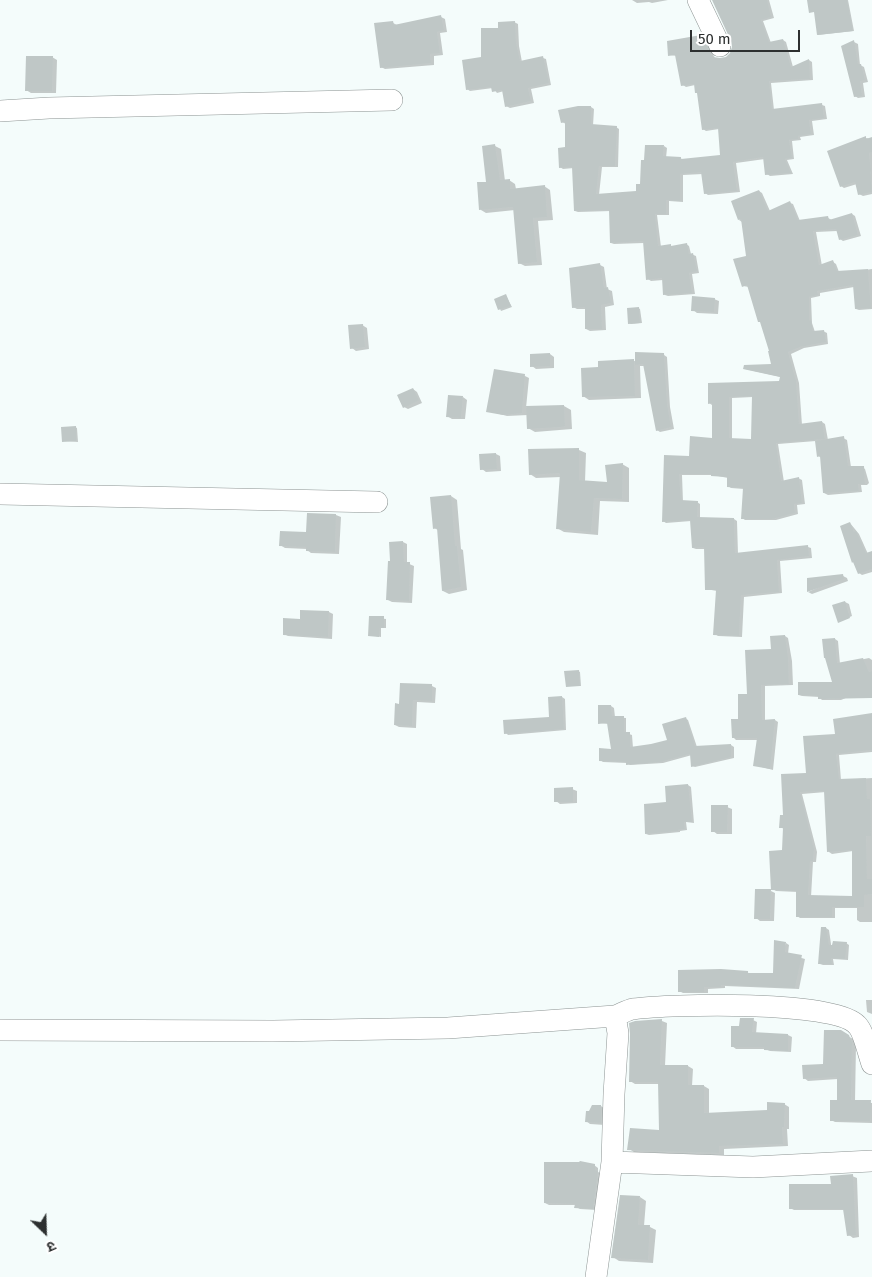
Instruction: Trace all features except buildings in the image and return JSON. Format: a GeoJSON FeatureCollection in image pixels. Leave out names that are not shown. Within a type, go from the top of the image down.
{"type":"FeatureCollection","features":[{"type":"Feature","properties":{"kind":"street"},"geometry":{"type":"LineString","coordinates":[[698,0],[720,46]]}},
{"type":"Feature","properties":{"kind":"street"},"geometry":{"type":"LineString","coordinates":[[0,111],[49,108],[392,100]]}},
{"type":"Feature","properties":{"kind":"street"},"geometry":{"type":"LineString","coordinates":[[0,494],[377,502]]}},
{"type":"Feature","properties":{"kind":"street"},"geometry":{"type":"LineString","coordinates":[[0,1030],[273,1031],[448,1028],[615,1016],[632,1010],[736,1004],[841,1015],[857,1025],[872,1064]]}},
{"type":"Feature","properties":{"kind":"street"},"geometry":{"type":"LineString","coordinates":[[596,1277],[612,1162],[618,1033],[615,1016]]}},
{"type":"Feature","properties":{"kind":"street"},"geometry":{"type":"LineString","coordinates":[[612,1162],[753,1167],[872,1161]]}}]}
